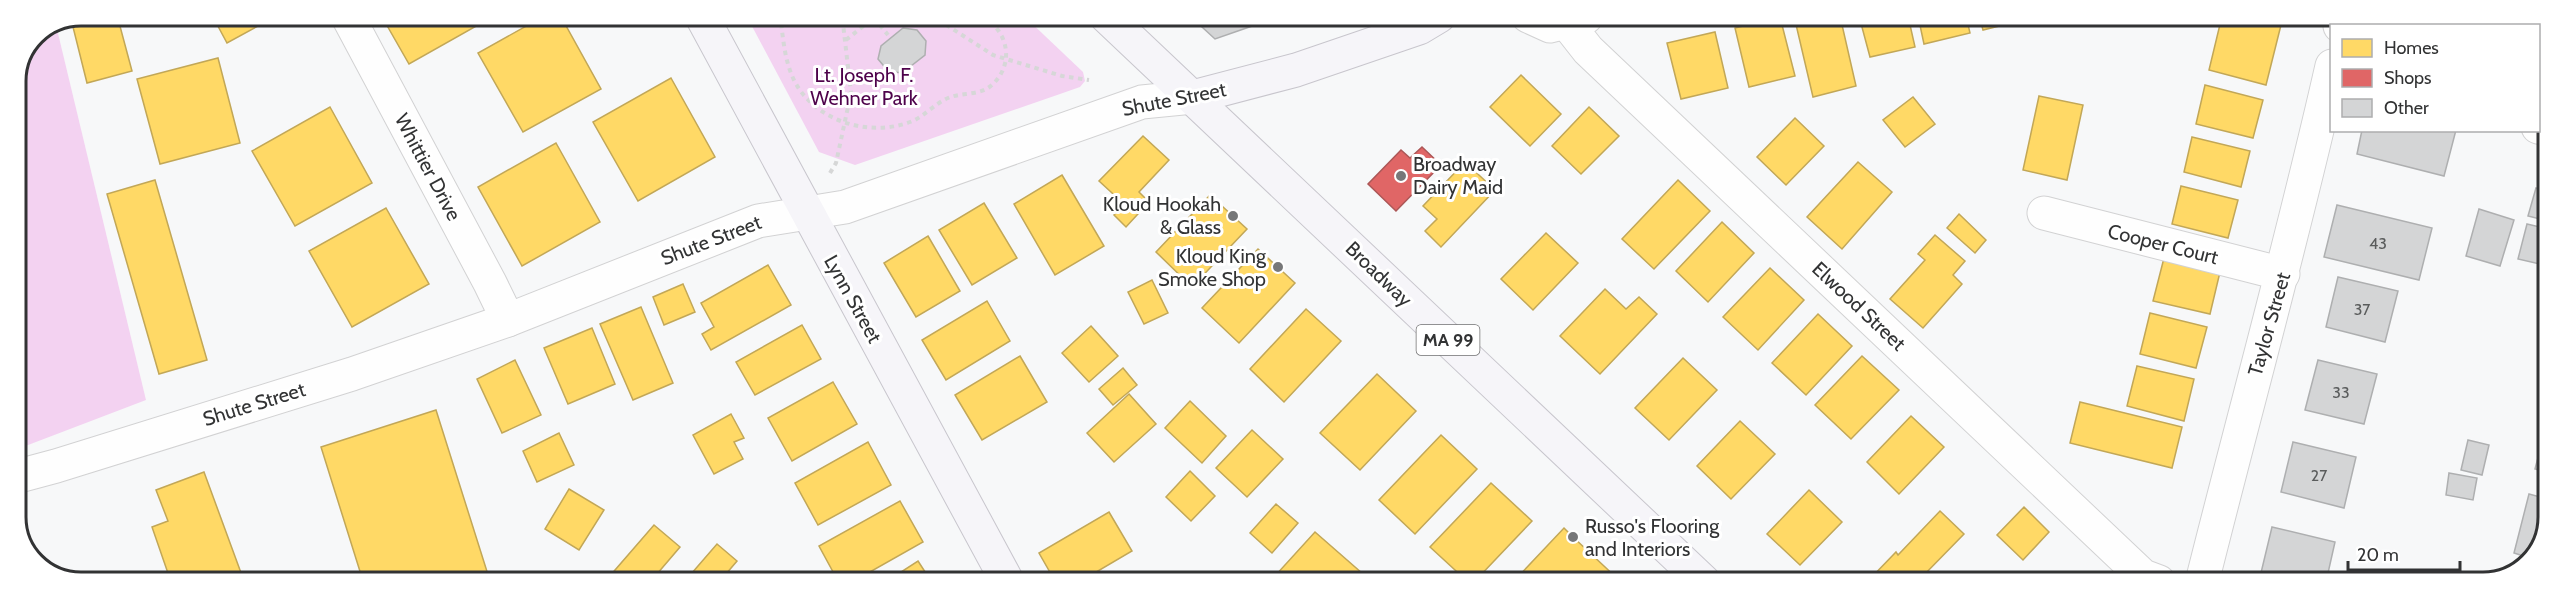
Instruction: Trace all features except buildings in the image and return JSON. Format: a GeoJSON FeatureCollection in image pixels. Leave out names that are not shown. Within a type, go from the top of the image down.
{"type":"FeatureCollection","features":[{"type":"Feature","properties":{"kind":"main road","name":"Lynn Street"},"geometry":{"type":"LineString","coordinates":[[707,26],[1002,572]]}},
{"type":"Feature","properties":{"kind":"main road","name":"Broadway"},"geometry":{"type":"LineString","coordinates":[[1117,26],[1685,572]]}},
{"type":"Feature","properties":{"kind":"main road","name":"Shute Street"},"geometry":{"type":"LineString","coordinates":[[1193,97],[1296,70],[1422,26]]}},
{"type":"Feature","properties":{"kind":"street","name":"Whittier Drive"},"geometry":{"type":"LineString","coordinates":[[353,26],[508,321]]}},
{"type":"Feature","properties":{"kind":"street","name":"Elwood Street"},"geometry":{"type":"LineString","coordinates":[[1581,26],[1597,58],[2139,572]]}},
{"type":"Feature","properties":{"kind":"street","name":"Taylor Street"},"geometry":{"type":"LineString","coordinates":[[2205,572],[2259,358],[2283,274],[2330,74]]}},
{"type":"Feature","properties":{"kind":"street","name":"Shute Street"},"geometry":{"type":"LineString","coordinates":[[26,474],[352,374],[508,321],[758,220],[808,214],[857,203],[1142,102],[1193,97]]}},
{"type":"Feature","properties":{"kind":"street","name":"Cooper Court"},"geometry":{"type":"LineString","coordinates":[[2044,213],[2283,274]]}},
{"type":"Feature","properties":{"kind":"path"},"geometry":{"type":"LineString","coordinates":[[781,26],[785,54],[794,79],[811,102],[844,123],[872,129],[892,128],[912,122],[950,98],[980,92],[991,86],[1000,74],[1006,59],[1005,42],[994,26]]}},
{"type":"Feature","properties":{"kind":"path"},"geometry":{"type":"LineString","coordinates":[[808,214],[836,163],[851,93],[843,26]]}},
{"type":"Feature","properties":{"kind":"path"},"geometry":{"type":"LineString","coordinates":[[845,41],[864,26]]}},
{"type":"Feature","properties":{"kind":"path"},"geometry":{"type":"LineString","coordinates":[[882,26],[888,35]]}},
{"type":"Feature","properties":{"kind":"path"},"geometry":{"type":"LineString","coordinates":[[948,26],[993,55],[1062,76],[1098,82]]}},
{"type":"Feature","properties":{"kind":"green space","name":"Lt. Joseph F. Wehner Park"},"geometry":{"type":"Polygon","coordinates":[[[752,26],[1035,26],[1083,72],[1085,81],[1080,87],[855,165],[819,152],[752,26]]]}},
{"type":"Feature","properties":{"kind":"green space"},"geometry":{"type":"Polygon","coordinates":[[[57,31],[146,400],[26,446],[26,80],[30,59],[35,50],[41,41],[57,31]]]}},
{"type":"Feature","properties":{"kind":"place","name":"Broadway Dairy Maid"},"geometry":{"type":"Point","coordinates":[1401,176]}},
{"type":"Feature","properties":{"kind":"place","name":"Kloud Hookah & Glass"},"geometry":{"type":"Point","coordinates":[1233,216]}},
{"type":"Feature","properties":{"kind":"place","name":"Kloud King Smoke Shop"},"geometry":{"type":"Point","coordinates":[1278,267]}},
{"type":"Feature","properties":{"kind":"place","name":"Russo's Flooring and Interiors"},"geometry":{"type":"Point","coordinates":[1573,537]}}]}
